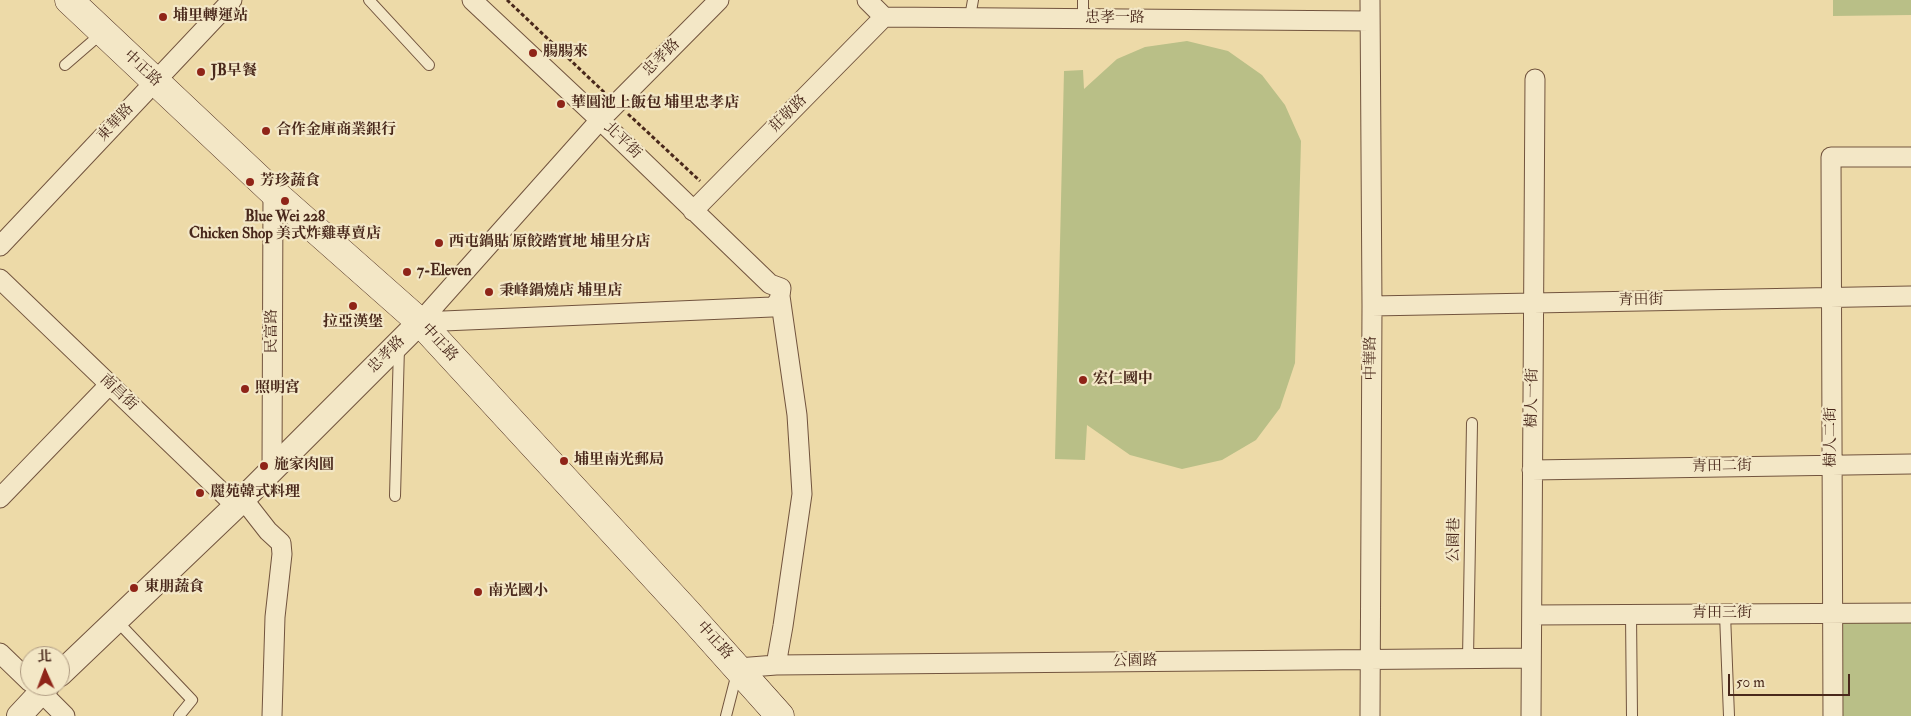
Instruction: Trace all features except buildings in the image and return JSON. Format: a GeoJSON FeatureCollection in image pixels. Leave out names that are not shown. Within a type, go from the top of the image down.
{"type":"FeatureCollection","features":[{"type":"Feature","properties":{"kind":"main road","name":"中正路"},"geometry":{"type":"LineString","coordinates":[[69,0],[273,192],[420,322],[780,716]]}},
{"type":"Feature","properties":{"kind":"street","name":"東華路"},"geometry":{"type":"LineString","coordinates":[[0,246],[232,0]]}},
{"type":"Feature","properties":{"kind":"street","name":"北平街"},"geometry":{"type":"LineString","coordinates":[[472,0],[600,120],[775,290]]}},
{"type":"Feature","properties":{"kind":"street","name":"忠孝路"},"geometry":{"type":"LineString","coordinates":[[70,664],[240,502],[420,322],[600,120],[719,0]]}},
{"type":"Feature","properties":{"kind":"street"},"geometry":{"type":"LineString","coordinates":[[867,0],[884,16]]}},
{"type":"Feature","properties":{"kind":"street","name":"中華路"},"geometry":{"type":"LineString","coordinates":[[1370,0],[1372,306],[1370,716]]}},
{"type":"Feature","properties":{"kind":"street","name":"忠孝一路"},"geometry":{"type":"LineString","coordinates":[[884,16],[972,9],[1083,9],[1370,21]]}},
{"type":"Feature","properties":{"kind":"street","name":"莊敬路"},"geometry":{"type":"LineString","coordinates":[[693,211],[884,16]]}},
{"type":"Feature","properties":{"kind":"street","name":"樹人一街"},"geometry":{"type":"LineString","coordinates":[[1531,716],[1535,79]]}},
{"type":"Feature","properties":{"kind":"street","name":"樹人二街"},"geometry":{"type":"LineString","coordinates":[[1834,716],[1831,157],[1911,157]]}},
{"type":"Feature","properties":{"kind":"street","name":"民富路"},"geometry":{"type":"LineString","coordinates":[[272,470],[273,192]]}},
{"type":"Feature","properties":{"kind":"street","name":"南昌街"},"geometry":{"type":"LineString","coordinates":[[0,280],[109,385],[240,502]]}},
{"type":"Feature","properties":{"kind":"street"},"geometry":{"type":"LineString","coordinates":[[420,322],[772,307],[778,303],[775,290]]}},
{"type":"Feature","properties":{"kind":"street"},"geometry":{"type":"LineString","coordinates":[[775,290],[797,415],[802,494],[776,665]]}},
{"type":"Feature","properties":{"kind":"street","name":"青田街"},"geometry":{"type":"LineString","coordinates":[[1372,306],[1911,296]]}},
{"type":"Feature","properties":{"kind":"street"},"geometry":{"type":"LineString","coordinates":[[0,498],[109,385]]}},
{"type":"Feature","properties":{"kind":"street","name":"青田二街"},"geometry":{"type":"LineString","coordinates":[[1532,470],[1911,464]]}},
{"type":"Feature","properties":{"kind":"street"},"geometry":{"type":"LineString","coordinates":[[240,502],[281,543],[282,554],[275,618],[272,716]]}},
{"type":"Feature","properties":{"kind":"street","name":"青田三街"},"geometry":{"type":"LineString","coordinates":[[1532,615],[1911,613]]}},
{"type":"Feature","properties":{"kind":"street"},"geometry":{"type":"LineString","coordinates":[[0,653],[20,670]]}},
{"type":"Feature","properties":{"kind":"street","name":"公園路"},"geometry":{"type":"LineString","coordinates":[[738,668],[776,665],[1531,658]]}},
{"type":"Feature","properties":{"kind":"street"},"geometry":{"type":"LineString","coordinates":[[19,716],[32,696]]}},
{"type":"Feature","properties":{"kind":"street"},"geometry":{"type":"LineString","coordinates":[[47,696],[65,716]]}},
{"type":"Feature","properties":{"kind":"lane"},"geometry":{"type":"LineString","coordinates":[[369,0],[428,65]]}},
{"type":"Feature","properties":{"kind":"lane"},"geometry":{"type":"LineString","coordinates":[[65,65],[102,32]]}},
{"type":"Feature","properties":{"kind":"lane"},"geometry":{"type":"LineString","coordinates":[[395,496],[399,343]]}},
{"type":"Feature","properties":{"kind":"lane","name":"公園巷"},"geometry":{"type":"LineString","coordinates":[[1468,658],[1472,423]]}},
{"type":"Feature","properties":{"kind":"lane"},"geometry":{"type":"LineString","coordinates":[[1631,614],[1632,716]]}},
{"type":"Feature","properties":{"kind":"lane"},"geometry":{"type":"LineString","coordinates":[[1725,614],[1729,716]]}},
{"type":"Feature","properties":{"kind":"lane"},"geometry":{"type":"LineString","coordinates":[[116,620],[192,700],[179,716]]}},
{"type":"Feature","properties":{"kind":"lane"},"geometry":{"type":"LineString","coordinates":[[726,716],[738,668]]}},
{"type":"Feature","properties":{"kind":"green space"},"geometry":{"type":"Polygon","coordinates":[[[1833,0],[1911,0],[1911,15],[1833,16],[1833,0]]]}},
{"type":"Feature","properties":{"kind":"green space"},"geometry":{"type":"Polygon","coordinates":[[[1187,41],[1228,51],[1262,75],[1285,105],[1301,141],[1295,363],[1280,408],[1256,440],[1222,460],[1182,469],[1130,455],[1087,425],[1085,460],[1055,459],[1064,71],[1083,70],[1084,89],[1117,59],[1145,47],[1187,41]]]}},
{"type":"Feature","properties":{"kind":"green space"},"geometry":{"type":"Polygon","coordinates":[[[1911,620],[1911,716],[1838,716],[1839,621],[1911,620]]]}},
{"type":"Feature","properties":{"kind":"place","name":"埔里轉運站"},"geometry":{"type":"Point","coordinates":[163,17]}},
{"type":"Feature","properties":{"kind":"place","name":"腸腸來"},"geometry":{"type":"Point","coordinates":[533,53]}},
{"type":"Feature","properties":{"kind":"place","name":"JB早餐"},"geometry":{"type":"Point","coordinates":[201,72]}},
{"type":"Feature","properties":{"kind":"place","name":"華圓池上飯包 埔里忠孝店"},"geometry":{"type":"Point","coordinates":[561,104]}},
{"type":"Feature","properties":{"kind":"place","name":"合作金庫商業銀行"},"geometry":{"type":"Point","coordinates":[266,131]}},
{"type":"Feature","properties":{"kind":"place","name":"芳珍蔬食"},"geometry":{"type":"Point","coordinates":[250,182]}},
{"type":"Feature","properties":{"kind":"place","name":"Blue Wei 228 Chicken Shop 美式炸雞專賣店"},"geometry":{"type":"Point","coordinates":[285,201]}},
{"type":"Feature","properties":{"kind":"place","name":"西屯鍋貼 原餃踏實地 埔里分店"},"geometry":{"type":"Point","coordinates":[439,243]}},
{"type":"Feature","properties":{"kind":"place","name":"7-Eleven"},"geometry":{"type":"Point","coordinates":[407,272]}},
{"type":"Feature","properties":{"kind":"place","name":"秉峰鍋燒店 埔里店"},"geometry":{"type":"Point","coordinates":[489,292]}},
{"type":"Feature","properties":{"kind":"place","name":"拉亞漢堡"},"geometry":{"type":"Point","coordinates":[353,306]}},
{"type":"Feature","properties":{"kind":"place","name":"宏仁國中"},"geometry":{"type":"Point","coordinates":[1083,380]}},
{"type":"Feature","properties":{"kind":"place","name":"照明宮"},"geometry":{"type":"Point","coordinates":[245,389]}},
{"type":"Feature","properties":{"kind":"place","name":"埔里南光郵局"},"geometry":{"type":"Point","coordinates":[564,461]}},
{"type":"Feature","properties":{"kind":"place","name":"施家肉圓"},"geometry":{"type":"Point","coordinates":[264,466]}},
{"type":"Feature","properties":{"kind":"place","name":"麗苑韓式料理"},"geometry":{"type":"Point","coordinates":[200,493]}},
{"type":"Feature","properties":{"kind":"place","name":"東朋蔬食"},"geometry":{"type":"Point","coordinates":[134,588]}},
{"type":"Feature","properties":{"kind":"place","name":"南光國小"},"geometry":{"type":"Point","coordinates":[478,592]}}]}
